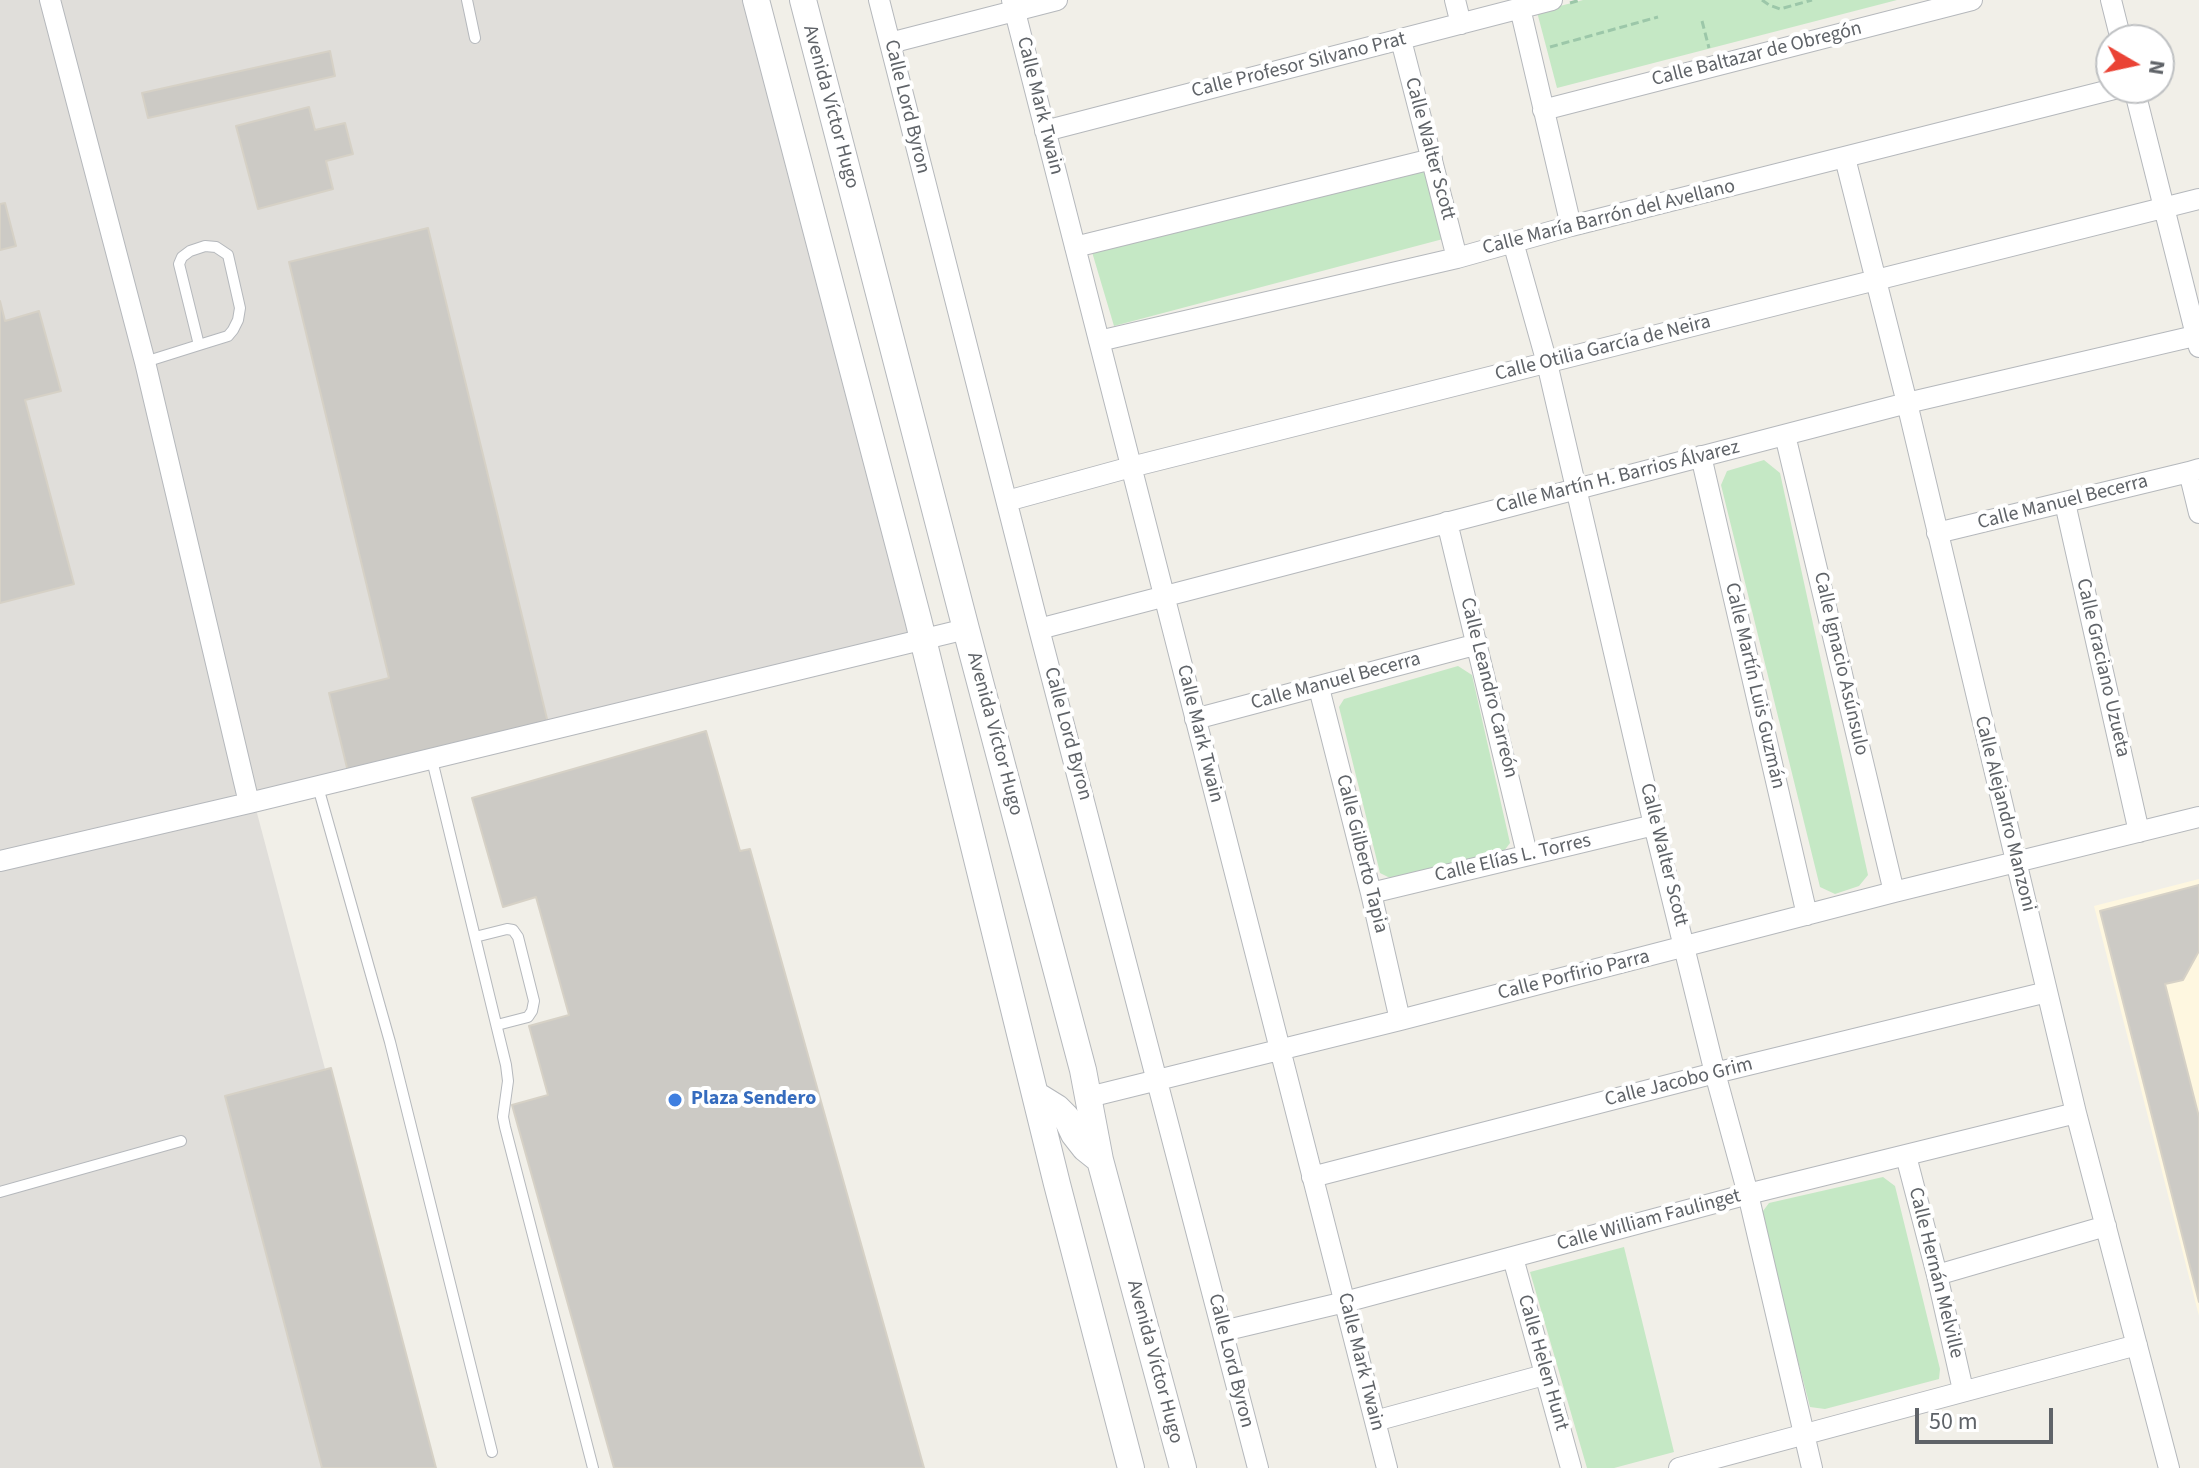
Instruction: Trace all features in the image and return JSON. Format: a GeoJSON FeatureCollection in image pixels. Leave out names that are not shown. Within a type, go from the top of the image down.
{"type":"FeatureCollection","features":[{"type":"Feature","properties":{"kind":"street"},"geometry":{"type":"LineString","coordinates":[[50,0],[145,362],[249,803]]}},
{"type":"Feature","properties":{"kind":"street"},"geometry":{"type":"LineString","coordinates":[[756,0],[910,588],[1131,1468]]}},
{"type":"Feature","properties":{"kind":"street","name":"Avenida Víctor Hugo"},"geometry":{"type":"LineString","coordinates":[[803,0],[1083,1070],[1100,1160],[1183,1468]]}},
{"type":"Feature","properties":{"kind":"street","name":"Calle Lord Byron"},"geometry":{"type":"LineString","coordinates":[[879,0],[1258,1468]]}},
{"type":"Feature","properties":{"kind":"street"},"geometry":{"type":"LineString","coordinates":[[890,43],[1013,6],[1057,0]]}},
{"type":"Feature","properties":{"kind":"street"},"geometry":{"type":"LineString","coordinates":[[1455,0],[1461,24]]}},
{"type":"Feature","properties":{"kind":"street","name":"Calle Baltazar de Obregón"},"geometry":{"type":"LineString","coordinates":[[1543,110],[1972,0]]}},
{"type":"Feature","properties":{"kind":"street"},"geometry":{"type":"LineString","coordinates":[[2111,0],[2117,24]]}},
{"type":"Feature","properties":{"kind":"street","name":"Calle Profesor Silvano Prat"},"geometry":{"type":"LineString","coordinates":[[1045,131],[1520,8],[1559,2]]}},
{"type":"Feature","properties":{"kind":"street","name":"Calle Mark Twain"},"geometry":{"type":"LineString","coordinates":[[1013,6],[1387,1468]]}},
{"type":"Feature","properties":{"kind":"street"},"geometry":{"type":"LineString","coordinates":[[1520,8],[1571,226]]}},
{"type":"Feature","properties":{"kind":"street","name":"Calle Walter Scott"},"geometry":{"type":"LineString","coordinates":[[1401,40],[1457,258]]}},
{"type":"Feature","properties":{"kind":"street","name":"Calle María Barrón del Avellano"},"geometry":{"type":"LineString","coordinates":[[1099,341],[1457,258],[1571,226],[2095,94]]}},
{"type":"Feature","properties":{"kind":"street"},"geometry":{"type":"LineString","coordinates":[[2138,104],[2198,339]]}},
{"type":"Feature","properties":{"kind":"street","name":"Calle Alejandro Manzoni"},"geometry":{"type":"LineString","coordinates":[[1845,158],[1907,403],[2076,1113],[2169,1468]]}},
{"type":"Feature","properties":{"kind":"street"},"geometry":{"type":"LineString","coordinates":[[1075,247],[1432,159]]}},
{"type":"Feature","properties":{"kind":"street","name":"Calle Otilia García de Neira"},"geometry":{"type":"LineString","coordinates":[[1007,501],[1131,467],[2199,199]]}},
{"type":"Feature","properties":{"kind":"street","name":"Calle Walter Scott"},"geometry":{"type":"LineString","coordinates":[[1513,242],[1547,363],[1654,825],[1748,1194],[1812,1468]]}},
{"type":"Feature","properties":{"kind":"street","name":"Calle Martín H. Barrios Álvarez"},"geometry":{"type":"LineString","coordinates":[[1039,629],[1907,403],[2198,339]]}},
{"type":"Feature","properties":{"kind":"street","name":"Calle Ignacio Asúnsulo"},"geometry":{"type":"LineString","coordinates":[[1785,435],[1894,892]]}},
{"type":"Feature","properties":{"kind":"street","name":"Calle Martín Luis Guzmán"},"geometry":{"type":"LineString","coordinates":[[1701,456],[1807,915]]}},
{"type":"Feature","properties":{"kind":"street"},"geometry":{"type":"LineString","coordinates":[[2194,471],[2199,513]]}},
{"type":"Feature","properties":{"kind":"street","name":"Calle Manuel Becerra"},"geometry":{"type":"LineString","coordinates":[[1937,533],[2194,471]]}},
{"type":"Feature","properties":{"kind":"street","name":"Calle Graciano Uzueta"},"geometry":{"type":"LineString","coordinates":[[2065,503],[2139,832]]}},
{"type":"Feature","properties":{"kind":"street","name":"Calle Leandro Carreón"},"geometry":{"type":"LineString","coordinates":[[1447,522],[1527,854]]}},
{"type":"Feature","properties":{"kind":"street"},"geometry":{"type":"LineString","coordinates":[[0,861],[432,760],[966,629]]}},
{"type":"Feature","properties":{"kind":"street","name":"Calle Manuel Becerra"},"geometry":{"type":"LineString","coordinates":[[1195,719],[1478,644]]}},
{"type":"Feature","properties":{"kind":"street","name":"Calle Gilberto Tapia"},"geometry":{"type":"LineString","coordinates":[[1319,688],[1400,1020]]}},
{"type":"Feature","properties":{"kind":"street","name":"Calle Porfirio Parra"},"geometry":{"type":"LineString","coordinates":[[1089,1097],[2199,817]]}},
{"type":"Feature","properties":{"kind":"street","name":"Calle Elías L. Torres"},"geometry":{"type":"LineString","coordinates":[[1371,893],[1654,825]]}},
{"type":"Feature","properties":{"kind":"street","name":"Calle Jacobo Grim"},"geometry":{"type":"LineString","coordinates":[[1312,1177],[1715,1073],[2047,992]]}},
{"type":"Feature","properties":{"kind":"street"},"geometry":{"type":"LineString","coordinates":[[1036,1095],[1066,1117],[1085,1148],[1100,1160]]}},
{"type":"Feature","properties":{"kind":"street","name":"Calle William Faulinget"},"geometry":{"type":"LineString","coordinates":[[1223,1331],[1345,1302],[1748,1194],[2076,1113]]}},
{"type":"Feature","properties":{"kind":"street","name":"Calle Hernán Melville"},"geometry":{"type":"LineString","coordinates":[[1906,1156],[1963,1390]]}},
{"type":"Feature","properties":{"kind":"street"},"geometry":{"type":"LineString","coordinates":[[1937,1275],[2106,1226]]}},
{"type":"Feature","properties":{"kind":"street","name":"Calle Helen Hunt"},"geometry":{"type":"LineString","coordinates":[[1513,1258],[1571,1468]]}},
{"type":"Feature","properties":{"kind":"street"},"geometry":{"type":"LineString","coordinates":[[1679,1468],[2137,1345]]}},
{"type":"Feature","properties":{"kind":"street"},"geometry":{"type":"LineString","coordinates":[[1375,1421],[1544,1375]]}},
{"type":"Feature","properties":{"kind":"lane"},"geometry":{"type":"LineString","coordinates":[[467,0],[475,38]]}},
{"type":"Feature","properties":{"kind":"lane"},"geometry":{"type":"LineString","coordinates":[[145,362],[228,336],[238,320],[240,308],[228,255],[216,247],[205,246],[190,251],[179,264],[199,345]]}},
{"type":"Feature","properties":{"kind":"lane"},"geometry":{"type":"LineString","coordinates":[[432,760],[497,1025],[508,1081],[503,1107],[505,1127],[593,1468]]}},
{"type":"Feature","properties":{"kind":"lane"},"geometry":{"type":"LineString","coordinates":[[318,787],[390,1042],[492,1452]]}},
{"type":"Feature","properties":{"kind":"lane"},"geometry":{"type":"LineString","coordinates":[[475,937],[507,929],[513,930],[518,937],[534,1001],[532,1011],[528,1017],[497,1025]]}},
{"type":"Feature","properties":{"kind":"lane"},"geometry":{"type":"LineString","coordinates":[[0,1192],[181,1141]]}},
{"type":"Feature","properties":{"kind":"path"},"geometry":{"type":"LineString","coordinates":[[1559,2],[1580,0]]}},
{"type":"Feature","properties":{"kind":"path"},"geometry":{"type":"LineString","coordinates":[[1762,0],[1780,9],[1812,0]]}},
{"type":"Feature","properties":{"kind":"path"},"geometry":{"type":"LineString","coordinates":[[1545,49],[1658,17]]}},
{"type":"Feature","properties":{"kind":"path"},"geometry":{"type":"LineString","coordinates":[[1702,21],[1709,48]]}},
{"type":"Feature","properties":{"kind":"shaded area"},"geometry":{"type":"Polygon","coordinates":[[[0,0],[758,0],[925,631],[253,798],[431,1468],[0,1468],[0,0]]]}},
{"type":"Feature","properties":{"kind":"shaded area"},"geometry":{"type":"Polygon","coordinates":[[[2199,879],[2199,1316],[2094,906],[2199,879]]]}},
{"type":"Feature","properties":{"kind":"green space"},"geometry":{"type":"Polygon","coordinates":[[[1583,0],[1897,0],[1557,88],[1537,12],[1583,0]]]}},
{"type":"Feature","properties":{"kind":"green space"},"geometry":{"type":"Polygon","coordinates":[[[1425,165],[1443,239],[1114,326],[1092,252],[1425,165]]]}},
{"type":"Feature","properties":{"kind":"green space"},"geometry":{"type":"Polygon","coordinates":[[[1764,460],[1780,473],[1868,875],[1859,886],[1835,894],[1820,887],[1721,485],[1727,471],[1764,460]]]}},
{"type":"Feature","properties":{"kind":"green space"},"geometry":{"type":"Polygon","coordinates":[[[1458,666],[1472,675],[1510,843],[1504,851],[1390,878],[1380,873],[1339,707],[1344,699],[1458,666]]]}},
{"type":"Feature","properties":{"kind":"green space"},"geometry":{"type":"Polygon","coordinates":[[[1883,1177],[1895,1186],[1940,1369],[1939,1379],[1825,1409],[1810,1407],[1760,1215],[1769,1203],[1883,1177]]]}},
{"type":"Feature","properties":{"kind":"green space"},"geometry":{"type":"Polygon","coordinates":[[[1624,1247],[1674,1452],[1614,1468],[1587,1468],[1530,1272],[1624,1247]]]}},
{"type":"Feature","properties":{"kind":"building"},"geometry":{"type":"Polygon","coordinates":[[[330,51],[335,76],[148,118],[142,93],[330,51]]]}},
{"type":"Feature","properties":{"kind":"building"},"geometry":{"type":"Polygon","coordinates":[[[309,107],[315,130],[345,123],[353,154],[326,161],[333,189],[258,209],[236,126],[309,107]]]}},
{"type":"Feature","properties":{"kind":"building"},"geometry":{"type":"Polygon","coordinates":[[[5,203],[16,246],[0,250],[0,204],[5,203]]]}},
{"type":"Feature","properties":{"kind":"building"},"geometry":{"type":"Polygon","coordinates":[[[428,228],[548,723],[348,772],[329,693],[389,678],[289,262],[428,228]]]}},
{"type":"Feature","properties":{"kind":"building"},"geometry":{"type":"Polygon","coordinates":[[[0,301],[5,321],[39,311],[61,391],[25,400],[74,584],[0,603],[0,301]]]}},
{"type":"Feature","properties":{"kind":"building","name":"Plaza Sendero"},"geometry":{"type":"Polygon","coordinates":[[[706,731],[740,851],[750,849],[924,1468],[614,1468],[512,1105],[548,1095],[529,1026],[569,1015],[536,897],[503,907],[472,798],[706,731]]]}},
{"type":"Feature","properties":{"kind":"building"},"geometry":{"type":"Polygon","coordinates":[[[2199,885],[2199,951],[2183,980],[2165,984],[2199,1117],[2199,1302],[2100,911],[2199,885]]]}},
{"type":"Feature","properties":{"kind":"building"},"geometry":{"type":"Polygon","coordinates":[[[331,1068],[436,1468],[322,1468],[225,1096],[331,1068]]]}},
{"type":"Feature","properties":{"kind":"place","name":"Plaza Sendero"},"geometry":{"type":"Point","coordinates":[675,1100]}}]}
